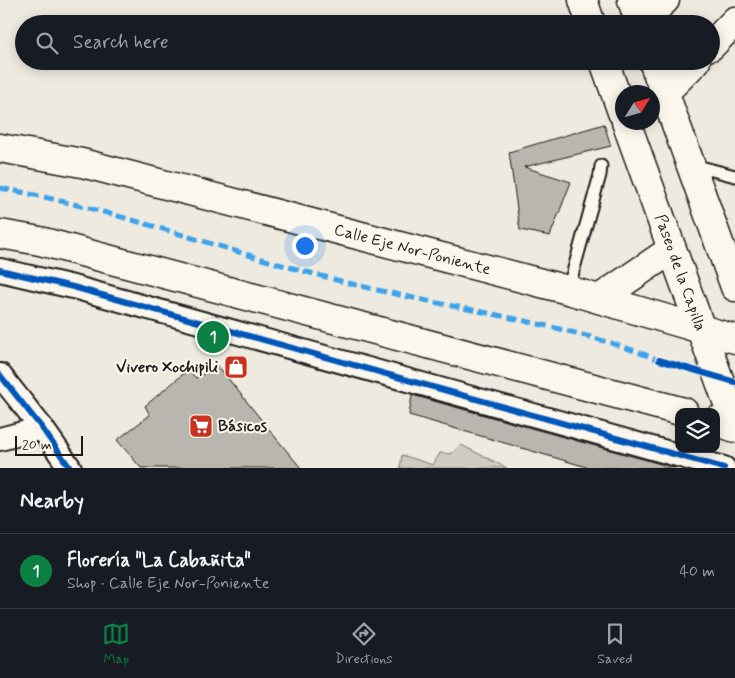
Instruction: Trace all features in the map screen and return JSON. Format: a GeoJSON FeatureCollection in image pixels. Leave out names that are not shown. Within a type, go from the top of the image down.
{"type":"FeatureCollection","features":[{"type":"Feature","properties":{"kind":"main road"},"geometry":{"type":"LineString","coordinates":[[583,0],[588,15]]}},
{"type":"Feature","properties":{"kind":"main road"},"geometry":{"type":"LineString","coordinates":[[632,0],[637,15]]}},
{"type":"Feature","properties":{"kind":"main road"},"geometry":{"type":"LineString","coordinates":[[649,15],[665,0]]}},
{"type":"Feature","properties":{"kind":"main road"},"geometry":{"type":"LineString","coordinates":[[607,70],[615,92]]}},
{"type":"Feature","properties":{"kind":"main road"},"geometry":{"type":"LineString","coordinates":[[656,70],[735,285]]}},
{"type":"Feature","properties":{"kind":"main road"},"geometry":{"type":"LineString","coordinates":[[664,92],[687,70]]}},
{"type":"Feature","properties":{"kind":"main road","name":"Paseo de la Capilla"},"geometry":{"type":"LineString","coordinates":[[629,130],[735,423]]}},
{"type":"Feature","properties":{"kind":"main road","name":"Calle Eje Nor-Poniente"},"geometry":{"type":"LineString","coordinates":[[0,148],[82,164],[568,290],[735,339]]}},
{"type":"Feature","properties":{"kind":"main road"},"geometry":{"type":"LineString","coordinates":[[0,234],[50,243],[675,410]]}},
{"type":"Feature","properties":{"kind":"main road"},"geometry":{"type":"LineString","coordinates":[[599,299],[671,250]]}},
{"type":"Feature","properties":{"kind":"main road"},"geometry":{"type":"LineString","coordinates":[[720,422],[735,428]]}},
{"type":"Feature","properties":{"kind":"street"},"geometry":{"type":"LineString","coordinates":[[0,270],[74,287],[713,462]]}},
{"type":"Feature","properties":{"kind":"street"},"geometry":{"type":"LineString","coordinates":[[0,375],[42,428],[70,468]]}},
{"type":"Feature","properties":{"kind":"street"},"geometry":{"type":"LineString","coordinates":[[0,439],[42,428]]}},
{"type":"Feature","properties":{"kind":"lane"},"geometry":{"type":"LineString","coordinates":[[690,164],[735,176]]}},
{"type":"Feature","properties":{"kind":"lane"},"geometry":{"type":"LineString","coordinates":[[568,290],[601,166]]}},
{"type":"Feature","properties":{"kind":"shaded area"},"geometry":{"type":"Polygon","coordinates":[[[461,445],[507,468],[400,468],[402,455],[433,465],[440,453],[451,454],[461,445]]]}},
{"type":"Feature","properties":{"kind":"building"},"geometry":{"type":"Polygon","coordinates":[[[604,124],[611,146],[524,167],[571,182],[550,236],[520,230],[509,152],[604,124]]]}},
{"type":"Feature","properties":{"kind":"building","name":"Básicos"},"geometry":{"type":"Polygon","coordinates":[[[218,366],[301,468],[141,468],[117,440],[150,415],[145,406],[188,370],[196,378],[218,366]]]}},
{"type":"Feature","properties":{"kind":"building"},"geometry":{"type":"Polygon","coordinates":[[[412,395],[675,468],[590,468],[409,415],[412,395]]]}},
{"type":"Feature","properties":{"kind":"marked path"},"geometry":{"type":"LineString","coordinates":[[0,188],[93,209],[369,288],[588,336],[659,360]]}},
{"type":"Feature","properties":{"kind":"cycle path"},"geometry":{"type":"LineString","coordinates":[[0,270],[73,287],[724,468]]}},
{"type":"Feature","properties":{"kind":"cycle path"},"geometry":{"type":"LineString","coordinates":[[659,360],[735,382]]}},
{"type":"Feature","properties":{"kind":"cycle path"},"geometry":{"type":"LineString","coordinates":[[0,375],[42,428],[70,468]]}},
{"type":"Feature","properties":{"kind":"place","name":"Florería \"La Cabañita\""},"geometry":{"type":"Point","coordinates":[213,337]}},
{"type":"Feature","properties":{"kind":"place","name":"Vivero Xochipili"},"geometry":{"type":"Point","coordinates":[236,367]}},
{"type":"Feature","properties":{"kind":"place","name":"Básicos"},"geometry":{"type":"Point","coordinates":[201,426]}}]}
